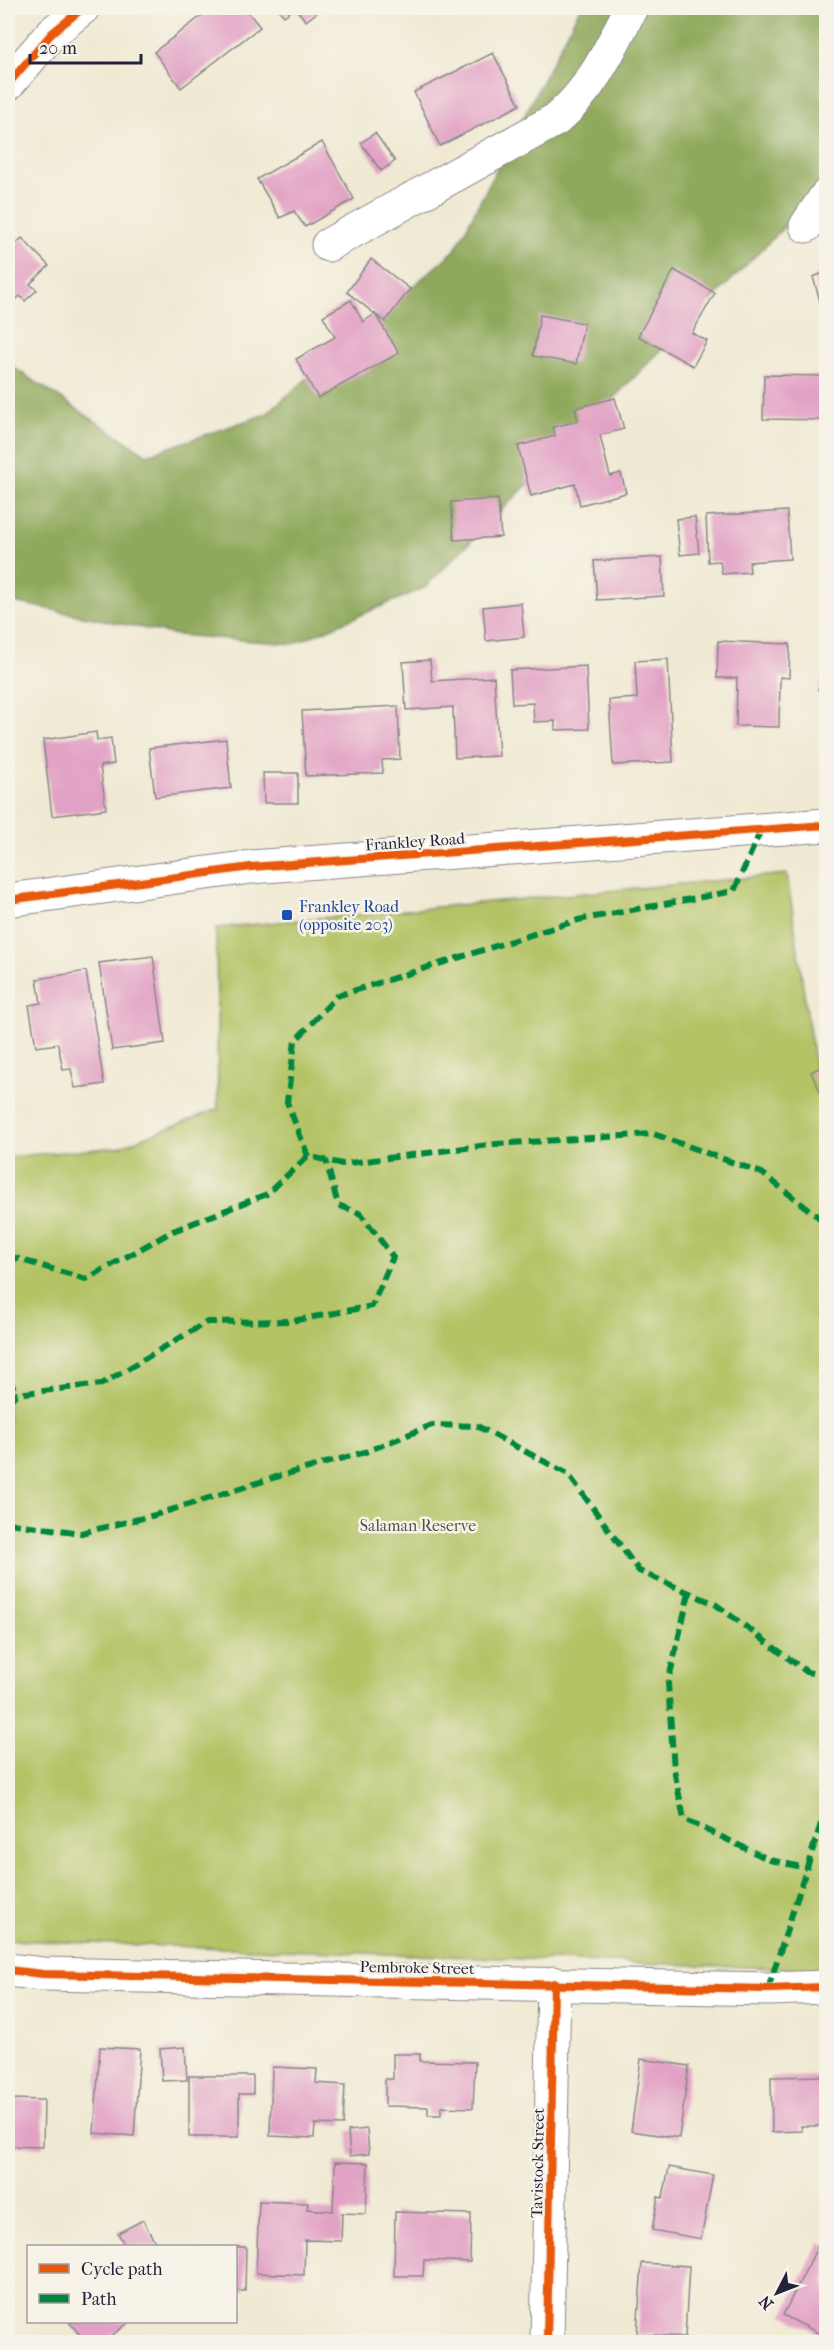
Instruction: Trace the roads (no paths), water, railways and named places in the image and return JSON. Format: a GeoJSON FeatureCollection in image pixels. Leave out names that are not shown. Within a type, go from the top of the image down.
{"type":"FeatureCollection","features":[{"type":"Feature","properties":{"kind":"street"},"geometry":{"type":"LineString","coordinates":[[8,84],[52,33],[83,8]]}},
{"type":"Feature","properties":{"kind":"street"},"geometry":{"type":"LineString","coordinates":[[328,245],[557,119],[573,105],[592,81],[631,8]]}},
{"type":"Feature","properties":{"kind":"street"},"geometry":{"type":"LineString","coordinates":[[806,226],[826,196]]}},
{"type":"Feature","properties":{"kind":"street","name":"Frankley Road"},"geometry":{"type":"LineString","coordinates":[[8,900],[251,867],[826,825]]}},
{"type":"Feature","properties":{"kind":"street","name":"Pembroke Street"},"geometry":{"type":"LineString","coordinates":[[8,1970],[43,1974],[768,1989],[826,1987]]}},
{"type":"Feature","properties":{"kind":"street","name":"Tavistock Street"},"geometry":{"type":"LineString","coordinates":[[547,2343],[554,1983]]}},
{"type":"Feature","properties":{"kind":"place","name":"Frankley Road (opposite 203)"},"geometry":{"type":"Point","coordinates":[287,915]}},
{"type":"Feature","properties":{"kind":"park label","name":"Salaman Reserve"},"geometry":{"type":"Point","coordinates":[418,1525]}}]}
